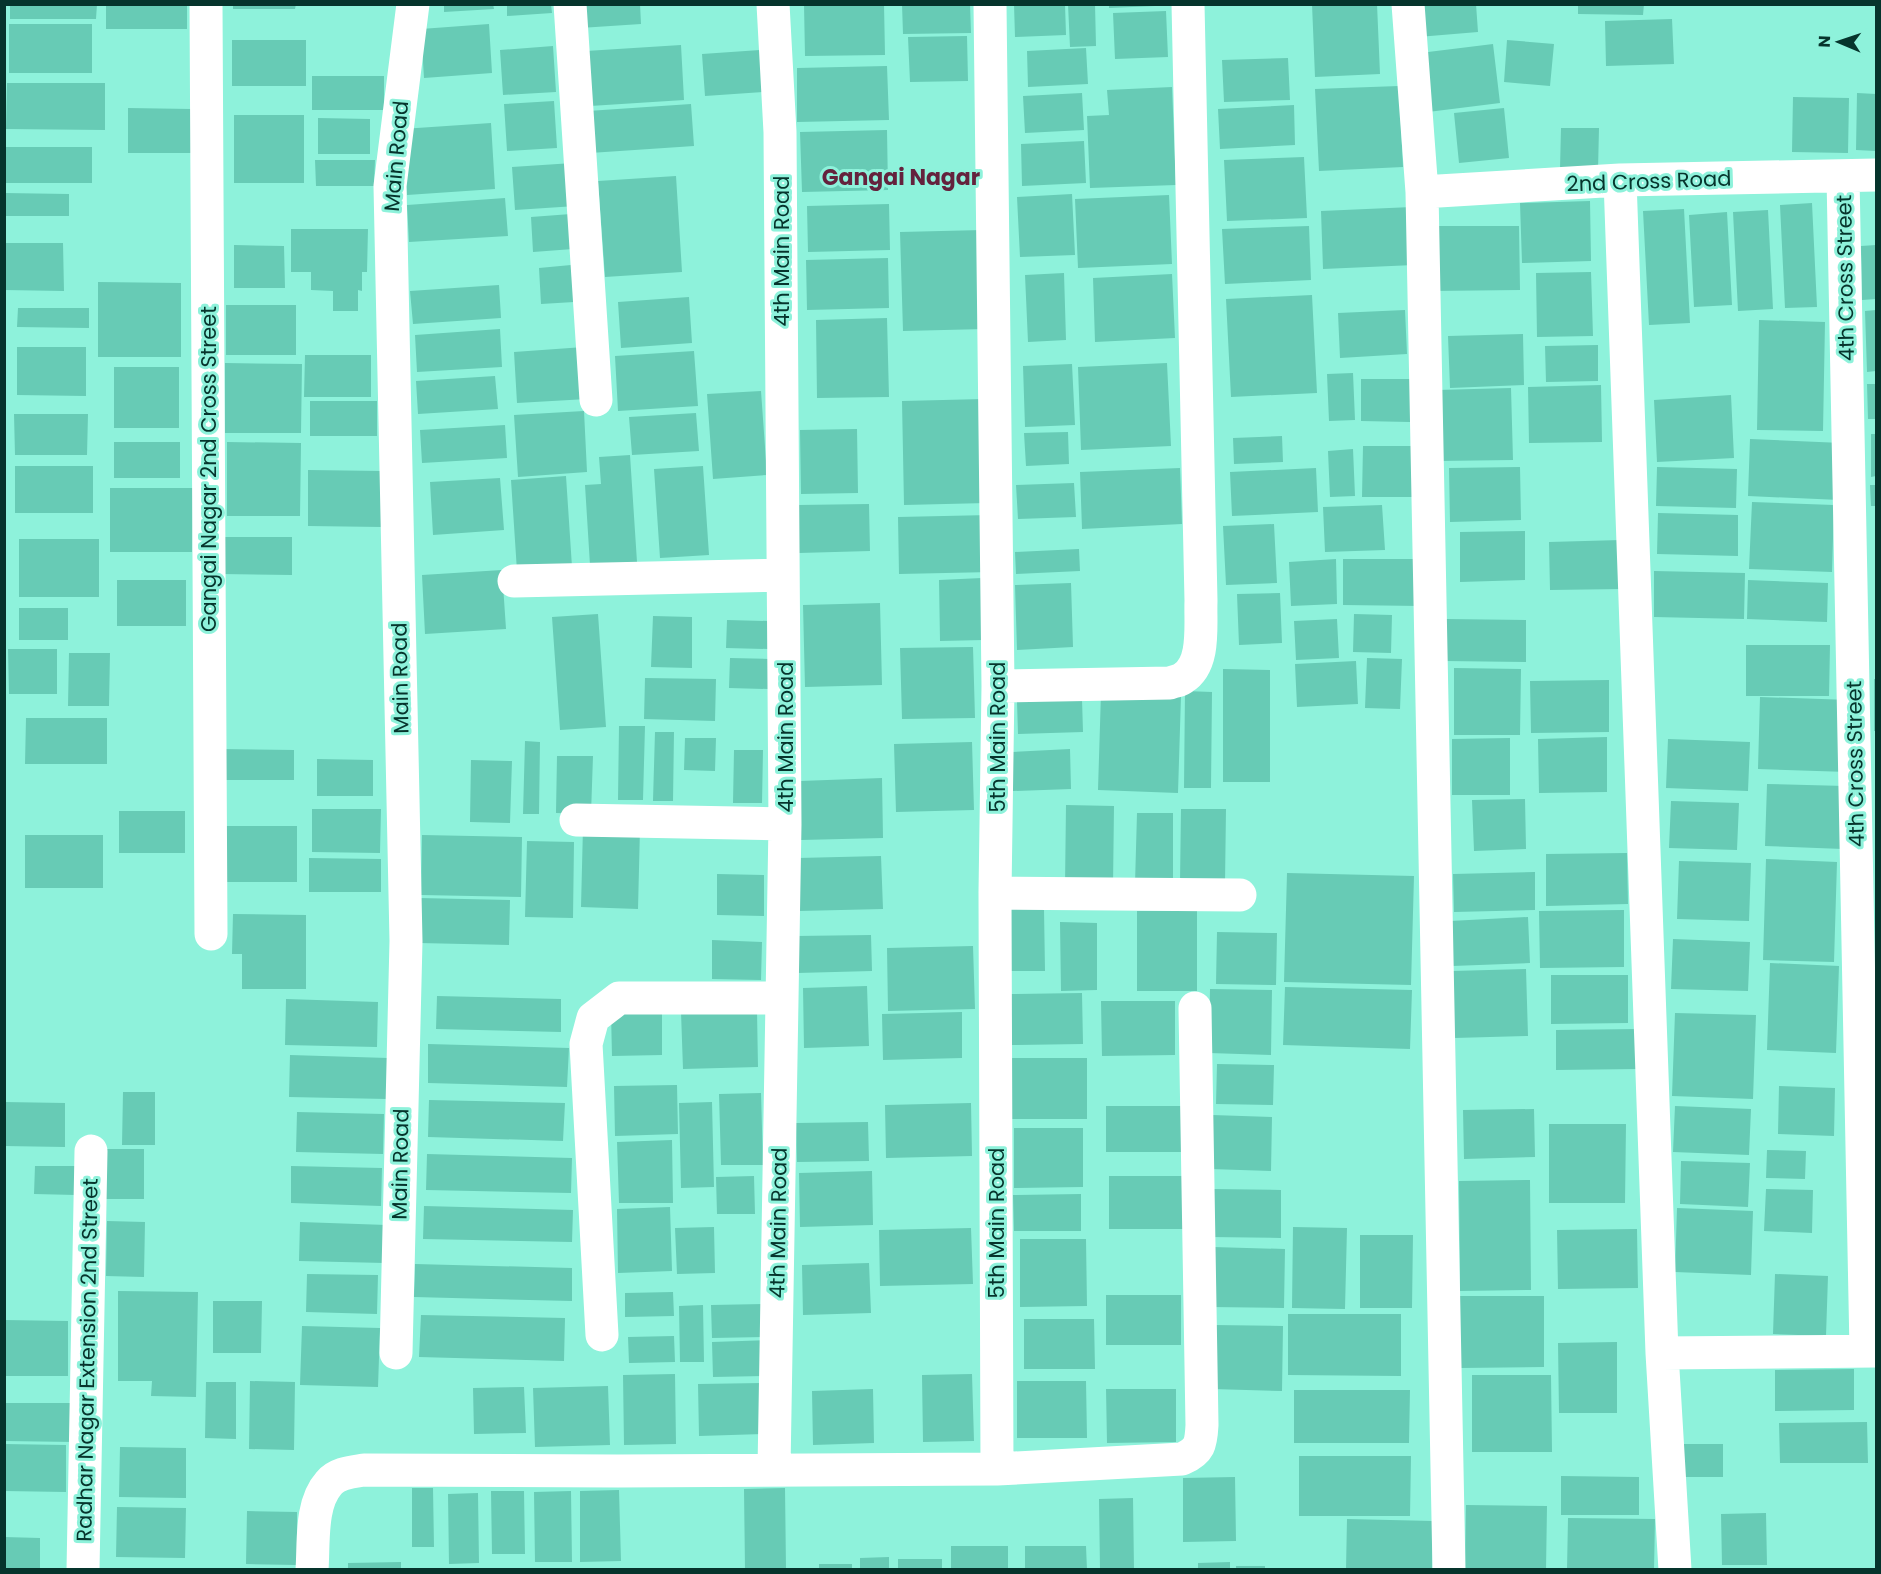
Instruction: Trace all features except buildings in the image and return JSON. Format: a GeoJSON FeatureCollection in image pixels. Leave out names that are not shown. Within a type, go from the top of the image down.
{"type":"FeatureCollection","features":[{"type":"Feature","properties":{"kind":"street","name":"Gangai Nagar 2nd Cross Street"},"geometry":{"type":"LineString","coordinates":[[206,4],[211,934]]}},
{"type":"Feature","properties":{"kind":"street","name":"Main Road"},"geometry":{"type":"LineString","coordinates":[[396,1353],[406,941],[390,186],[413,4]]}},
{"type":"Feature","properties":{"kind":"street"},"geometry":{"type":"LineString","coordinates":[[570,4],[596,400]]}},
{"type":"Feature","properties":{"kind":"street","name":"4th Main Road"},"geometry":{"type":"LineString","coordinates":[[773,4],[780,132],[785,825],[774,1470]]}},
{"type":"Feature","properties":{"kind":"street","name":"5th Main Road"},"geometry":{"type":"LineString","coordinates":[[990,4],[998,687],[997,1469]]}},
{"type":"Feature","properties":{"kind":"street"},"geometry":{"type":"LineString","coordinates":[[998,687],[1170,683],[1183,679],[1195,667],[1199,648],[1201,601],[1188,4]]}},
{"type":"Feature","properties":{"kind":"street"},"geometry":{"type":"LineString","coordinates":[[1408,4],[1422,192],[1449,1569]]}},
{"type":"Feature","properties":{"kind":"street","name":"2nd Cross Road"},"geometry":{"type":"LineString","coordinates":[[1422,192],[1620,180],[1876,175]]}},
{"type":"Feature","properties":{"kind":"street","name":"4th Cross Street"},"geometry":{"type":"LineString","coordinates":[[1843,177],[1871,1351]]}},
{"type":"Feature","properties":{"kind":"street"},"geometry":{"type":"LineString","coordinates":[[1620,180],[1662,1353],[1675,1569]]}},
{"type":"Feature","properties":{"kind":"street"},"geometry":{"type":"LineString","coordinates":[[514,581],[783,575]]}},
{"type":"Feature","properties":{"kind":"street"},"geometry":{"type":"LineString","coordinates":[[576,820],[785,825]]}},
{"type":"Feature","properties":{"kind":"street"},"geometry":{"type":"LineString","coordinates":[[996,893],[1240,895]]}},
{"type":"Feature","properties":{"kind":"street"},"geometry":{"type":"LineString","coordinates":[[602,1335],[586,1044],[593,1018],[619,998],[781,998]]}},
{"type":"Feature","properties":{"kind":"street"},"geometry":{"type":"LineString","coordinates":[[312,1569],[316,1516],[320,1497],[330,1481],[345,1473],[364,1470],[997,1469],[1182,1459],[1194,1454],[1201,1443],[1195,1008]]}},
{"type":"Feature","properties":{"kind":"street","name":"Radhar Nagar Extension 2nd Street"},"geometry":{"type":"LineString","coordinates":[[83,1569],[90,1151]]}},
{"type":"Feature","properties":{"kind":"street"},"geometry":{"type":"LineString","coordinates":[[1662,1353],[1871,1351]]}},
{"type":"Feature","properties":{"kind":"district","name":"Gangai Nagar"},"geometry":{"type":"Point","coordinates":[901,177]}}]}
